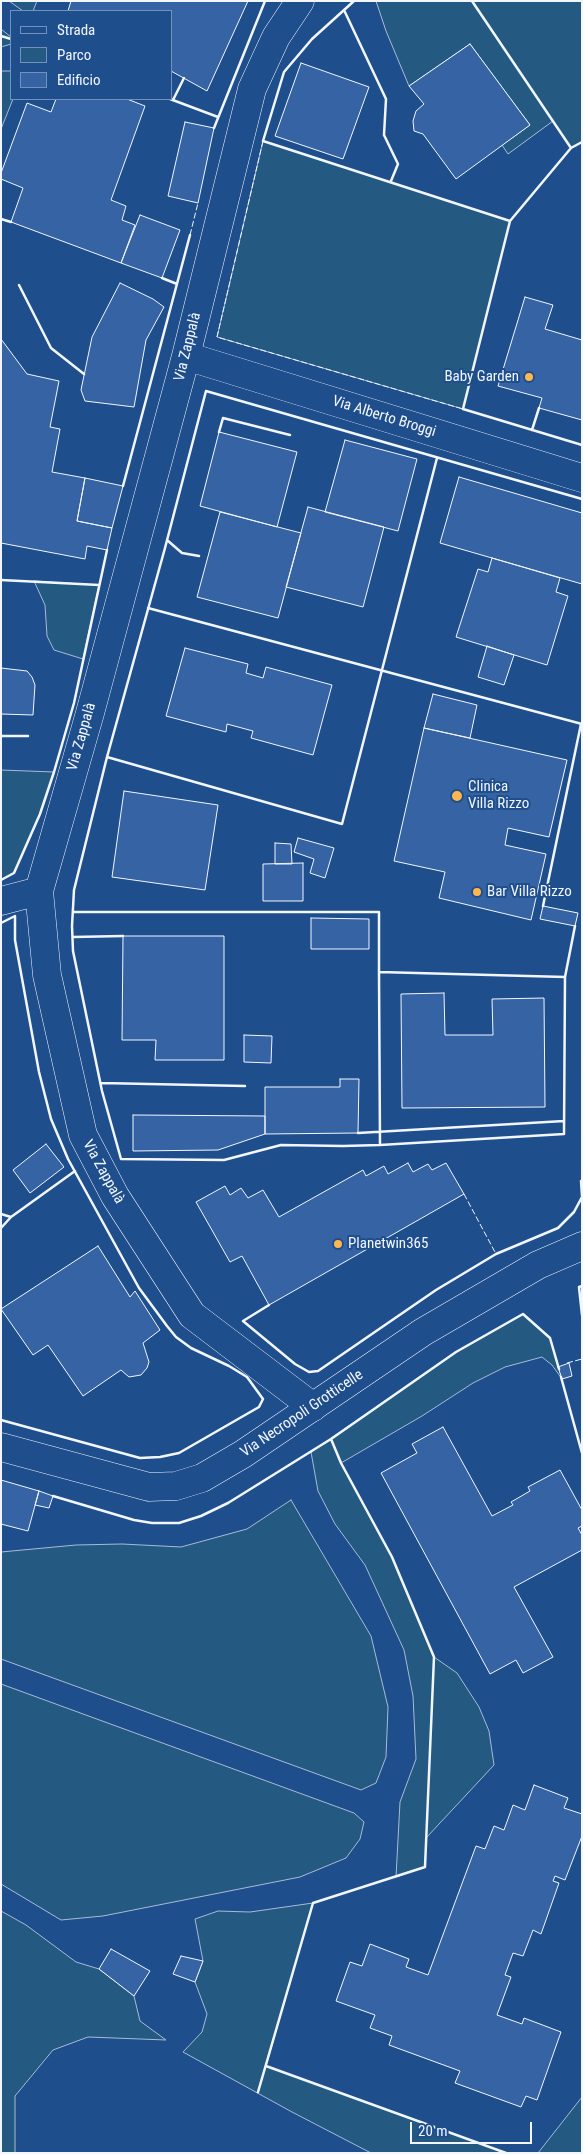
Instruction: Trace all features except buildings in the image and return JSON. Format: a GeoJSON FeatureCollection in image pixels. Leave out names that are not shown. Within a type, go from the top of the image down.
{"type":"FeatureCollection","features":[{"type":"Feature","properties":{"kind":"street","name":"Via Zappalà"},"geometry":{"type":"LineString","coordinates":[[300,1],[276,37],[252,89],[186,356],[90,713],[39,890],[47,975],[83,1135],[92,1153],[115,1196],[192,1315],[313,1407]]}},
{"type":"Feature","properties":{"kind":"street","name":"Via Alberto Broggi"},"geometry":{"type":"LineString","coordinates":[[186,356],[582,478]]}},
{"type":"Feature","properties":{"kind":"street"},"geometry":{"type":"LineString","coordinates":[[1,901],[39,890]]}},
{"type":"Feature","properties":{"kind":"street","name":"Via Necropoli Grotticelle"},"geometry":{"type":"LineString","coordinates":[[1,1447],[149,1487],[176,1486],[202,1478],[243,1454],[424,1332],[538,1265],[582,1246]]}},
{"type":"Feature","properties":{"kind":"green space"},"geometry":{"type":"Polygon","coordinates":[[[9,1],[37,1],[33,10],[22,10],[9,1]]]}},
{"type":"Feature","properties":{"kind":"green space"},"geometry":{"type":"Polygon","coordinates":[[[376,1],[582,1],[582,142],[571,148],[553,121],[508,154],[502,145],[530,125],[470,44],[409,86],[386,31],[376,1]]]}},
{"type":"Feature","properties":{"kind":"green space"},"geometry":{"type":"Polygon","coordinates":[[[1,29],[10,36],[10,44],[1,47],[1,29]]]}},
{"type":"Feature","properties":{"kind":"green space"},"geometry":{"type":"Polygon","coordinates":[[[1,71],[10,71],[10,100],[13,100],[1,129],[1,71]]]}},
{"type":"Feature","properties":{"kind":"green space"},"geometry":{"type":"Polygon","coordinates":[[[263,141],[510,221],[463,409],[217,337],[263,141]]]}},
{"type":"Feature","properties":{"kind":"green space"},"geometry":{"type":"Polygon","coordinates":[[[34,581],[99,585],[83,659],[54,650],[47,636],[45,605],[34,581]]]}},
{"type":"Feature","properties":{"kind":"green space"},"geometry":{"type":"Polygon","coordinates":[[[1,770],[54,772],[40,814],[14,873],[1,880],[1,770]]]}},
{"type":"Feature","properties":{"kind":"green space"},"geometry":{"type":"Polygon","coordinates":[[[523,1314],[550,1338],[562,1379],[552,1365],[542,1357],[505,1367],[473,1383],[422,1416],[341,1463],[392,1557],[434,1657],[457,1673],[479,1707],[489,1731],[494,1765],[426,1838],[425,1867],[396,1877],[400,1802],[416,1759],[413,1696],[404,1650],[365,1565],[335,1524],[318,1491],[311,1452],[456,1352],[523,1314]]]}},
{"type":"Feature","properties":{"kind":"green space"},"geometry":{"type":"Polygon","coordinates":[[[291,1500],[371,1636],[388,1707],[386,1757],[376,1783],[361,1790],[1,1659],[1,1552],[76,1545],[122,1544],[181,1547],[247,1529],[291,1500]]]}},
{"type":"Feature","properties":{"kind":"green space"},"geometry":{"type":"Polygon","coordinates":[[[1,1684],[354,1813],[364,1822],[360,1839],[346,1858],[300,1877],[103,1916],[61,1920],[1,1884],[1,1684]]]}},
{"type":"Feature","properties":{"kind":"green space"},"geometry":{"type":"Polygon","coordinates":[[[313,1903],[266,2066],[506,2153],[371,2153],[183,2052],[202,2032],[207,2014],[195,1982],[203,1961],[195,1919],[218,1911],[250,1912],[313,1903]]]}},
{"type":"Feature","properties":{"kind":"green space"},"geometry":{"type":"Polygon","coordinates":[[[1,1911],[26,1925],[76,1962],[99,1969],[134,1996],[140,2021],[166,2040],[88,2037],[53,2050],[15,2096],[15,2153],[1,2153],[1,1911]]]}},
{"type":"Feature","properties":{"kind":"green space"},"geometry":{"type":"Polygon","coordinates":[[[582,2097],[582,2153],[538,2153],[582,2097]]]}},
{"type":"Feature","properties":{"kind":"fence"},"geometry":{"type":"LineString","coordinates":[[263,141],[217,337],[463,409]]}},
{"type":"Feature","properties":{"kind":"fence"},"geometry":{"type":"LineString","coordinates":[[190,235],[198,203]]}},
{"type":"Feature","properties":{"kind":"fence"},"geometry":{"type":"LineString","coordinates":[[464,1194],[496,1254]]}},
{"type":"Feature","properties":{"kind":"fence"},"geometry":{"type":"LineString","coordinates":[[567,1363],[582,1359]]}},
{"type":"Feature","properties":{"kind":"wall"},"geometry":{"type":"LineString","coordinates":[[214,128],[265,1]]}},
{"type":"Feature","properties":{"kind":"wall"},"geometry":{"type":"LineString","coordinates":[[354,1],[312,39],[284,72],[263,141],[510,221],[463,409],[582,445]]}},
{"type":"Feature","properties":{"kind":"wall"},"geometry":{"type":"LineString","coordinates":[[472,1],[571,148]]}},
{"type":"Feature","properties":{"kind":"wall"},"geometry":{"type":"LineString","coordinates":[[344,10],[386,99],[384,135],[398,164],[391,181]]}},
{"type":"Feature","properties":{"kind":"wall"},"geometry":{"type":"LineString","coordinates":[[1,36],[10,39]]}},
{"type":"Feature","properties":{"kind":"wall"},"geometry":{"type":"LineString","coordinates":[[173,100],[184,78]]}},
{"type":"Feature","properties":{"kind":"wall"},"geometry":{"type":"LineString","coordinates":[[172,100],[218,117]]}},
{"type":"Feature","properties":{"kind":"wall"},"geometry":{"type":"LineString","coordinates":[[510,221],[571,148],[582,142]]}},
{"type":"Feature","properties":{"kind":"wall"},"geometry":{"type":"LineString","coordinates":[[1,219],[11,222]]}},
{"type":"Feature","properties":{"kind":"wall"},"geometry":{"type":"LineString","coordinates":[[123,486],[190,235]]}},
{"type":"Feature","properties":{"kind":"wall"},"geometry":{"type":"LineString","coordinates":[[162,278],[177,284]]}},
{"type":"Feature","properties":{"kind":"wall"},"geometry":{"type":"LineString","coordinates":[[19,285],[51,348],[84,374]]}},
{"type":"Feature","properties":{"kind":"wall"},"geometry":{"type":"LineString","coordinates":[[380,1145],[379,972],[565,977],[564,1134],[380,1145],[281,1145],[224,1160],[121,1159],[102,1091],[73,951],[74,890],[107,757],[206,391],[582,499]]}},
{"type":"Feature","properties":{"kind":"wall"},"geometry":{"type":"LineString","coordinates":[[532,430],[539,408]]}},
{"type":"Feature","properties":{"kind":"wall"},"geometry":{"type":"LineString","coordinates":[[219,432],[223,418],[290,435]]}},
{"type":"Feature","properties":{"kind":"wall"},"geometry":{"type":"LineString","coordinates":[[107,757],[342,824],[437,458]]}},
{"type":"Feature","properties":{"kind":"wall"},"geometry":{"type":"LineString","coordinates":[[167,540],[182,553],[199,556]]}},
{"type":"Feature","properties":{"kind":"wall"},"geometry":{"type":"LineString","coordinates":[[1,880],[14,873],[40,814],[54,772],[74,703],[107,550]]}},
{"type":"Feature","properties":{"kind":"wall"},"geometry":{"type":"LineString","coordinates":[[1,580],[99,585]]}},
{"type":"Feature","properties":{"kind":"wall"},"geometry":{"type":"LineString","coordinates":[[148,608],[582,724]]}},
{"type":"Feature","properties":{"kind":"wall"},"geometry":{"type":"LineString","coordinates":[[543,906],[581,724]]}},
{"type":"Feature","properties":{"kind":"wall"},"geometry":{"type":"LineString","coordinates":[[1,736],[28,736]]}},
{"type":"Feature","properties":{"kind":"wall"},"geometry":{"type":"LineString","coordinates":[[73,912],[379,912],[379,972]]}},
{"type":"Feature","properties":{"kind":"wall"},"geometry":{"type":"LineString","coordinates":[[1,923],[15,916],[15,940],[39,1072],[51,1119],[68,1159],[139,1288],[176,1337],[191,1348],[247,1377],[263,1399],[259,1407],[179,1453],[160,1457],[140,1458],[1,1420]]}},
{"type":"Feature","properties":{"kind":"wall"},"geometry":{"type":"LineString","coordinates":[[565,977],[575,926]]}},
{"type":"Feature","properties":{"kind":"wall"},"geometry":{"type":"LineString","coordinates":[[73,937],[123,936]]}},
{"type":"Feature","properties":{"kind":"wall"},"geometry":{"type":"LineString","coordinates":[[101,1083],[245,1086]]}},
{"type":"Feature","properties":{"kind":"wall"},"geometry":{"type":"LineString","coordinates":[[358,1133],[564,1121]]}},
{"type":"Feature","properties":{"kind":"wall"},"geometry":{"type":"LineString","coordinates":[[1,1228],[11,1217],[75,1171]]}},
{"type":"Feature","properties":{"kind":"wall"},"geometry":{"type":"LineString","coordinates":[[581,1181],[582,1196]]}},
{"type":"Feature","properties":{"kind":"wall"},"geometry":{"type":"LineString","coordinates":[[269,1305],[243,1321],[295,1364],[309,1372],[318,1371],[436,1290],[496,1254],[558,1228],[574,1212],[582,1197]]}},
{"type":"Feature","properties":{"kind":"wall"},"geometry":{"type":"LineString","coordinates":[[1,1214],[11,1217]]}},
{"type":"Feature","properties":{"kind":"wall"},"geometry":{"type":"LineString","coordinates":[[582,1286],[579,1287],[582,1315]]}},
{"type":"Feature","properties":{"kind":"wall"},"geometry":{"type":"LineString","coordinates":[[53,1496],[134,1520],[152,1523],[179,1523],[201,1516],[228,1503],[331,1439],[456,1352],[523,1314],[550,1338],[559,1369]]}},
{"type":"Feature","properties":{"kind":"wall"},"geometry":{"type":"LineString","coordinates":[[561,1377],[582,1453]]}},
{"type":"Feature","properties":{"kind":"wall"},"geometry":{"type":"LineString","coordinates":[[258,2092],[313,1903],[425,1867],[434,1657],[392,1557],[341,1463],[331,1439]]}},
{"type":"Feature","properties":{"kind":"wall"},"geometry":{"type":"LineString","coordinates":[[266,2066],[506,2153]]}},
{"type":"Feature","properties":{"kind":"place","name":"Baby Garden"},"geometry":{"type":"Point","coordinates":[529,377]}},
{"type":"Feature","properties":{"kind":"place","name":"Clinica Villa Rizzo"},"geometry":{"type":"Point","coordinates":[457,796]}},
{"type":"Feature","properties":{"kind":"place","name":"Bar Villa Rizzo"},"geometry":{"type":"Point","coordinates":[477,892]}},
{"type":"Feature","properties":{"kind":"place","name":"Planetwin365"},"geometry":{"type":"Point","coordinates":[338,1244]}}]}
